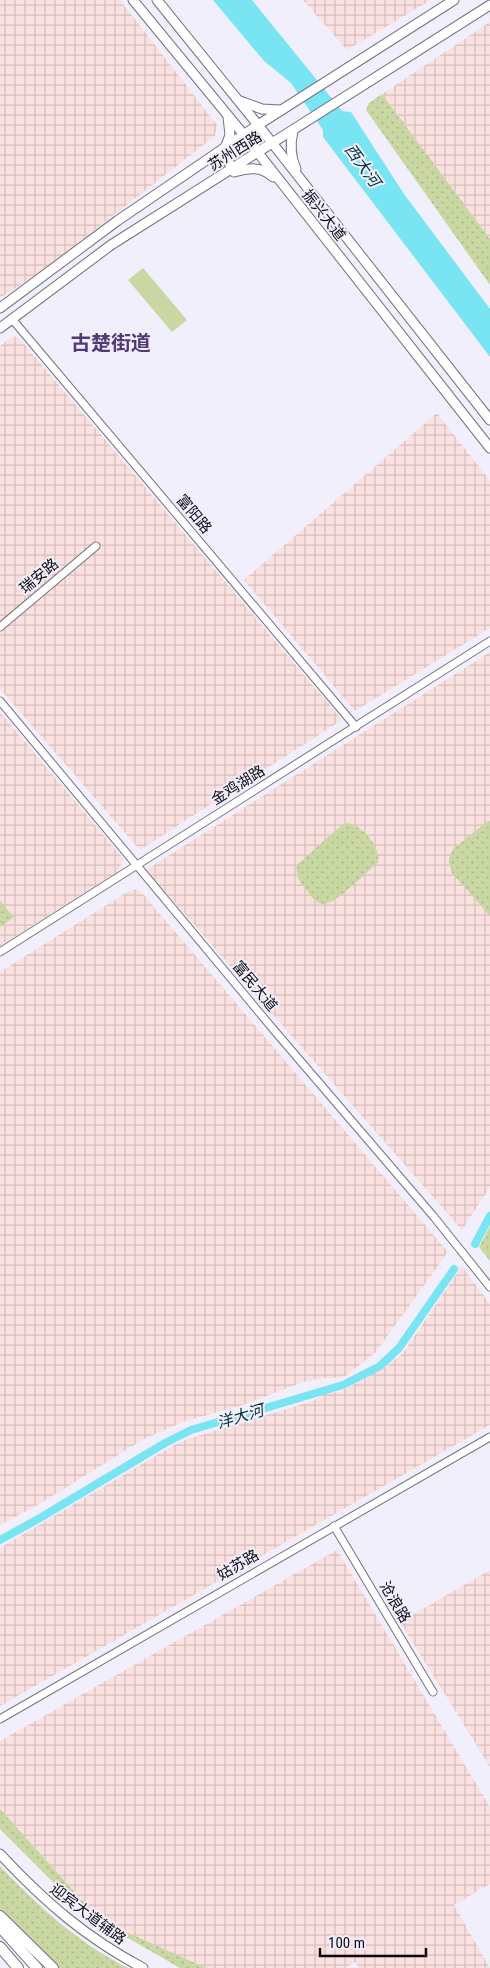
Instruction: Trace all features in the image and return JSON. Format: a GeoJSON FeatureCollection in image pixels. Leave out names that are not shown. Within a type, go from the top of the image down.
{"type":"FeatureCollection","features":[{"type":"Feature","properties":{"kind":"highway"},"geometry":{"type":"LineString","coordinates":[[0,1916],[53,1968]]}},
{"type":"Feature","properties":{"kind":"highway"},"geometry":{"type":"LineString","coordinates":[[0,1927],[37,1968]]}},
{"type":"Feature","properties":{"kind":"highway"},"geometry":{"type":"LineString","coordinates":[[0,1948],[14,1968]]}},
{"type":"Feature","properties":{"kind":"highway"},"geometry":{"type":"LineString","coordinates":[[0,1948],[18,1968]]}},
{"type":"Feature","properties":{"kind":"main road","name":"振兴大道"},"geometry":{"type":"LineString","coordinates":[[132,0],[244,135],[490,448]]}},
{"type":"Feature","properties":{"kind":"main road","name":"振兴大道"},"geometry":{"type":"LineString","coordinates":[[157,0],[490,420]]}},
{"type":"Feature","properties":{"kind":"main road","name":"苏州西路"},"geometry":{"type":"LineString","coordinates":[[0,308],[117,222],[258,125],[454,0]]}},
{"type":"Feature","properties":{"kind":"main road","name":"苏州西路"},"geometry":{"type":"LineString","coordinates":[[0,328],[111,245],[490,5]]}},
{"type":"Feature","properties":{"kind":"main road"},"geometry":{"type":"LineString","coordinates":[[237,100],[262,109],[284,108]]}},
{"type":"Feature","properties":{"kind":"main road"},"geometry":{"type":"LineString","coordinates":[[227,115],[230,135],[223,150],[233,169]]}},
{"type":"Feature","properties":{"kind":"main road"},"geometry":{"type":"LineString","coordinates":[[296,128],[291,141],[292,161],[304,184]]}},
{"type":"Feature","properties":{"kind":"main road"},"geometry":{"type":"LineString","coordinates":[[220,177],[246,168],[256,168],[268,173],[285,188]]}},
{"type":"Feature","properties":{"kind":"main road","name":"迎宾大道辅路"},"geometry":{"type":"LineString","coordinates":[[0,1854],[60,1914],[91,1937],[143,1968]]}},
{"type":"Feature","properties":{"kind":"street","name":"富阳路"},"geometry":{"type":"LineString","coordinates":[[12,319],[356,727]]}},
{"type":"Feature","properties":{"kind":"street","name":"瑞安路"},"geometry":{"type":"LineString","coordinates":[[0,627],[96,546]]}},
{"type":"Feature","properties":{"kind":"street","name":"金鸡湖路"},"geometry":{"type":"LineString","coordinates":[[0,952],[490,642]]}},
{"type":"Feature","properties":{"kind":"street","name":"富民大道"},"geometry":{"type":"LineString","coordinates":[[0,702],[434,1217],[490,1287]]}},
{"type":"Feature","properties":{"kind":"street","name":"姑苏路"},"geometry":{"type":"LineString","coordinates":[[0,1719],[490,1437]]}},
{"type":"Feature","properties":{"kind":"street","name":"沧浪路"},"geometry":{"type":"LineString","coordinates":[[334,1526],[433,1692]]}},
{"type":"Feature","properties":{"kind":"shaded area"},"geometry":{"type":"Polygon","coordinates":[[[0,0],[120,0],[217,125],[215,136],[42,271],[0,298],[0,0]]]}},
{"type":"Feature","properties":{"kind":"shaded area"},"geometry":{"type":"Polygon","coordinates":[[[303,0],[431,0],[347,50],[303,0]]]}},
{"type":"Feature","properties":{"kind":"shaded area"},"geometry":{"type":"Polygon","coordinates":[[[490,22],[490,239],[382,94],[490,22]]]}},
{"type":"Feature","properties":{"kind":"shaded area"},"geometry":{"type":"Polygon","coordinates":[[[13,336],[19,338],[342,720],[140,850],[0,689],[0,346],[13,336]]]}},
{"type":"Feature","properties":{"kind":"shaded area"},"geometry":{"type":"Polygon","coordinates":[[[437,413],[490,481],[490,628],[355,711],[244,580],[437,413]]]}},
{"type":"Feature","properties":{"kind":"shaded area"},"geometry":{"type":"Polygon","coordinates":[[[490,652],[490,1187],[462,1230],[146,870],[490,652]]]}},
{"type":"Feature","properties":{"kind":"shaded area"},"geometry":{"type":"Polygon","coordinates":[[[0,712],[122,857],[123,861],[116,873],[0,946],[0,712]]]}},
{"type":"Feature","properties":{"kind":"shaded area"},"geometry":{"type":"Polygon","coordinates":[[[136,889],[143,894],[448,1252],[376,1352],[347,1375],[339,1378],[324,1378],[303,1382],[243,1405],[183,1422],[144,1439],[41,1503],[0,1525],[0,972],[129,891],[136,889]]]}},
{"type":"Feature","properties":{"kind":"shaded area"},"geometry":{"type":"Polygon","coordinates":[[[462,1266],[490,1304],[490,1425],[0,1706],[0,1548],[174,1445],[187,1439],[313,1401],[325,1393],[340,1392],[387,1366],[403,1353],[462,1266]]]}},
{"type":"Feature","properties":{"kind":"shaded area"},"geometry":{"type":"Polygon","coordinates":[[[337,1550],[490,1807],[490,1884],[454,1905],[490,1968],[359,1968],[355,1962],[345,1968],[201,1968],[100,1920],[0,1809],[0,1741],[337,1550]]]}},
{"type":"Feature","properties":{"kind":"shaded area"},"geometry":{"type":"Polygon","coordinates":[[[490,1570],[490,1767],[400,1622],[490,1570]]]}},
{"type":"Feature","properties":{"kind":"green space"},"geometry":{"type":"Polygon","coordinates":[[[382,94],[490,239],[490,285],[366,110],[369,103],[382,94]]]}},
{"type":"Feature","properties":{"kind":"green space"},"geometry":{"type":"Polygon","coordinates":[[[143,268],[187,320],[172,332],[128,280],[143,268]]]}},
{"type":"Feature","properties":{"kind":"green space"},"geometry":{"type":"Polygon","coordinates":[[[490,821],[490,916],[452,873],[449,863],[453,849],[490,821]]]}},
{"type":"Feature","properties":{"kind":"green space"},"geometry":{"type":"Polygon","coordinates":[[[349,823],[360,829],[370,838],[377,850],[378,862],[335,899],[328,903],[320,903],[313,898],[300,881],[297,875],[297,865],[343,824],[349,823]]]}},
{"type":"Feature","properties":{"kind":"green space"},"geometry":{"type":"Polygon","coordinates":[[[0,901],[14,917],[0,927],[0,901]]]}},
{"type":"Feature","properties":{"kind":"green space"},"geometry":{"type":"Polygon","coordinates":[[[490,1226],[490,1261],[479,1247],[490,1226]]]}},
{"type":"Feature","properties":{"kind":"green space"},"geometry":{"type":"Polygon","coordinates":[[[0,1809],[100,1920],[206,1968],[180,1968],[102,1923],[64,1893],[0,1829],[0,1809]]]}},
{"type":"Feature","properties":{"kind":"green space"},"geometry":{"type":"Polygon","coordinates":[[[0,1866],[59,1923],[92,1947],[128,1968],[47,1968],[0,1912],[0,1866]]]}},
{"type":"Feature","properties":{"kind":"water","name":"西大河"},"geometry":{"type":"Polygon","coordinates":[[[213,0],[252,0],[342,111],[351,112],[404,194],[490,309],[490,357],[323,137],[323,130],[291,83],[264,61],[213,0]]]}},
{"type":"Feature","properties":{"kind":"waterway","name":"洋大河"},"geometry":{"type":"LineString","coordinates":[[475,1244],[490,1216]]}},
{"type":"Feature","properties":{"kind":"waterway","name":"洋大河"},"geometry":{"type":"LineString","coordinates":[[0,1540],[165,1443],[191,1430],[343,1385],[380,1366],[399,1348],[454,1269]]}},
{"type":"Feature","properties":{"kind":"district","name":"古楚街道"},"geometry":{"type":"Point","coordinates":[111,343]}}]}
